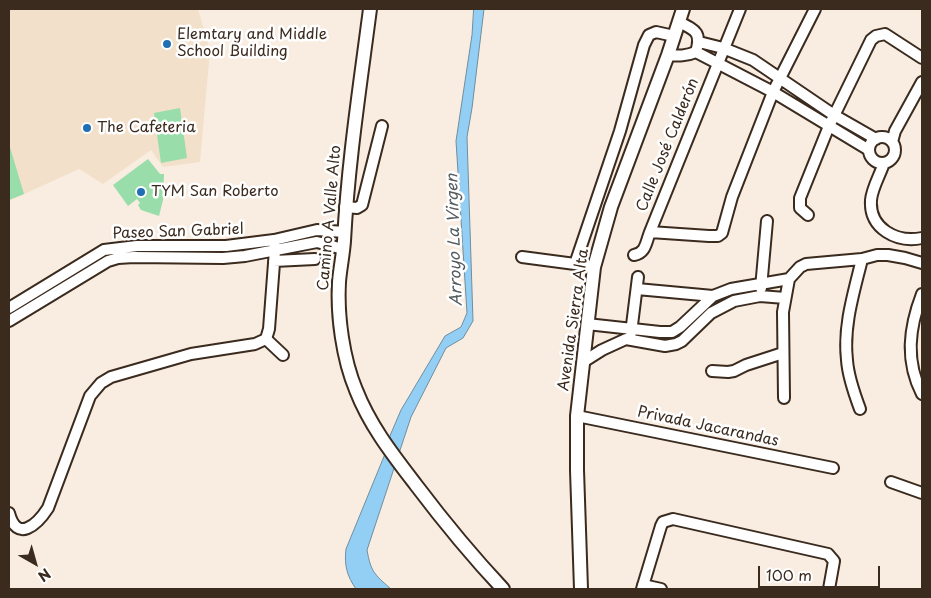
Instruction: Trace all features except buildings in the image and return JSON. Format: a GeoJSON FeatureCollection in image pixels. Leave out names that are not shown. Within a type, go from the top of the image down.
{"type":"FeatureCollection","features":[{"type":"Feature","properties":{"kind":"street","name":"Camino A Valle Alto"},"geometry":{"type":"LineString","coordinates":[[370,9],[345,207],[339,299],[343,343],[356,389],[368,416],[386,446],[451,531],[503,589]]}},
{"type":"Feature","properties":{"kind":"street","name":"Avenida Sierra Alta"},"geometry":{"type":"LineString","coordinates":[[581,589],[577,470],[578,416],[594,267],[611,207],[668,55],[683,9]]}},
{"type":"Feature","properties":{"kind":"street","name":"Calle José Calderón"},"geometry":{"type":"LineString","coordinates":[[637,254],[645,248],[740,9]]}},
{"type":"Feature","properties":{"kind":"street"},"geometry":{"type":"LineString","coordinates":[[650,232],[709,236],[718,236],[722,233],[732,197],[773,92],[815,9]]}},
{"type":"Feature","properties":{"kind":"street"},"geometry":{"type":"LineString","coordinates":[[679,22],[695,30],[698,35],[697,47]]}},
{"type":"Feature","properties":{"kind":"street"},"geometry":{"type":"LineString","coordinates":[[575,264],[620,131],[648,35],[656,32],[674,36]]}},
{"type":"Feature","properties":{"kind":"street"},"geometry":{"type":"LineString","coordinates":[[808,215],[800,208],[800,198],[829,126],[871,40],[876,36],[885,34],[922,58]]}},
{"type":"Feature","properties":{"kind":"street"},"geometry":{"type":"LineString","coordinates":[[697,47],[717,64],[773,92],[869,150],[874,160],[884,163]]}},
{"type":"Feature","properties":{"kind":"street"},"geometry":{"type":"LineString","coordinates":[[668,55],[682,56],[697,47],[723,48],[753,60],[834,115],[876,139],[886,138],[892,142],[895,147],[894,156],[884,163],[871,199],[872,212],[876,223],[886,232],[897,237],[922,238]]}},
{"type":"Feature","properties":{"kind":"street"},"geometry":{"type":"LineString","coordinates":[[892,142],[895,131],[922,82]]}},
{"type":"Feature","properties":{"kind":"street"},"geometry":{"type":"LineString","coordinates":[[345,207],[356,208],[362,206],[382,126]]}},
{"type":"Feature","properties":{"kind":"street"},"geometry":{"type":"LineString","coordinates":[[869,150],[871,144],[876,139]]}},
{"type":"Feature","properties":{"kind":"street"},"geometry":{"type":"LineString","coordinates":[[760,296],[767,221]]}},
{"type":"Feature","properties":{"kind":"street"},"geometry":{"type":"LineString","coordinates":[[317,230],[318,242]]}},
{"type":"Feature","properties":{"kind":"street","name":"Paseo San Gabriel"},"geometry":{"type":"LineString","coordinates":[[9,308],[104,250],[137,246],[226,246],[274,250],[317,230],[344,232]]}},
{"type":"Feature","properties":{"kind":"street","name":"Paseo San Gabriel"},"geometry":{"type":"LineString","coordinates":[[9,321],[108,261],[118,258],[245,256],[318,242],[343,249]]}},
{"type":"Feature","properties":{"kind":"street"},"geometry":{"type":"LineString","coordinates":[[194,246],[194,257]]}},
{"type":"Feature","properties":{"kind":"street"},"geometry":{"type":"LineString","coordinates":[[104,250],[108,261]]}},
{"type":"Feature","properties":{"kind":"street"},"geometry":{"type":"LineString","coordinates":[[9,513],[11,522],[16,528],[23,530],[29,528],[48,508],[90,396],[106,380],[125,372],[191,354],[255,344],[266,339],[270,329],[274,250],[315,259]]}},
{"type":"Feature","properties":{"kind":"street"},"geometry":{"type":"LineString","coordinates":[[784,398],[783,312],[789,279],[800,267],[806,264],[862,259],[877,255],[888,255],[922,263]]}},
{"type":"Feature","properties":{"kind":"street"},"geometry":{"type":"LineString","coordinates":[[522,257],[594,267]]}},
{"type":"Feature","properties":{"kind":"street"},"geometry":{"type":"LineString","coordinates":[[860,409],[847,360],[846,337],[849,314],[862,259]]}},
{"type":"Feature","properties":{"kind":"street"},"geometry":{"type":"LineString","coordinates":[[631,334],[638,277]]}},
{"type":"Feature","properties":{"kind":"street"},"geometry":{"type":"LineString","coordinates":[[583,362],[631,334],[672,332],[680,327],[713,296],[731,289],[789,279]]}},
{"type":"Feature","properties":{"kind":"street"},"geometry":{"type":"LineString","coordinates":[[637,289],[713,296]]}},
{"type":"Feature","properties":{"kind":"street"},"geometry":{"type":"LineString","coordinates":[[37,291],[43,300]]}},
{"type":"Feature","properties":{"kind":"street"},"geometry":{"type":"LineString","coordinates":[[922,294],[910,333],[910,359],[915,380],[922,394]]}},
{"type":"Feature","properties":{"kind":"street"},"geometry":{"type":"LineString","coordinates":[[587,324],[631,334],[665,346],[676,344],[688,335],[704,318],[717,309],[734,302],[760,296],[785,298]]}},
{"type":"Feature","properties":{"kind":"street"},"geometry":{"type":"LineString","coordinates":[[680,327],[688,335]]}},
{"type":"Feature","properties":{"kind":"street"},"geometry":{"type":"LineString","coordinates":[[266,339],[282,355]]}},
{"type":"Feature","properties":{"kind":"street"},"geometry":{"type":"LineString","coordinates":[[712,372],[734,371],[783,353]]}},
{"type":"Feature","properties":{"kind":"street","name":"Privada Jacarandas"},"geometry":{"type":"LineString","coordinates":[[578,416],[832,468]]}},
{"type":"Feature","properties":{"kind":"street"},"geometry":{"type":"LineString","coordinates":[[891,482],[922,493]]}},
{"type":"Feature","properties":{"kind":"street"},"geometry":{"type":"LineString","coordinates":[[657,589],[643,587],[661,526],[663,522],[673,519],[828,554],[833,559],[829,589]]}},
{"type":"Feature","properties":{"kind":"shaded area"},"geometry":{"type":"Polygon","coordinates":[[[9,9],[198,9],[210,51],[200,162],[163,167],[151,150],[103,184],[79,169],[9,201],[9,9]]]}},
{"type":"Feature","properties":{"kind":"green space"},"geometry":{"type":"Polygon","coordinates":[[[180,108],[187,158],[161,163],[154,113],[180,108]]]}},
{"type":"Feature","properties":{"kind":"green space"},"geometry":{"type":"Polygon","coordinates":[[[9,144],[24,194],[9,200],[9,144]]]}},
{"type":"Feature","properties":{"kind":"green space","name":"TYM San Roberto"},"geometry":{"type":"Polygon","coordinates":[[[148,159],[160,174],[164,174],[163,200],[159,216],[141,210],[137,199],[128,206],[113,185],[148,159]]]}},
{"type":"Feature","properties":{"kind":"water"},"geometry":{"type":"Polygon","coordinates":[[[474,9],[484,9],[467,137],[473,321],[463,338],[446,348],[411,417],[367,550],[374,572],[391,589],[356,589],[350,580],[347,570],[345,560],[346,549],[385,454],[389,438],[401,410],[445,336],[461,327],[467,313],[456,141],[472,35],[474,9]]]}},
{"type":"Feature","properties":{"kind":"place","name":"Elemtary and Middle School Building"},"geometry":{"type":"Point","coordinates":[167,44]}},
{"type":"Feature","properties":{"kind":"place","name":"The Cafeteria"},"geometry":{"type":"Point","coordinates":[87,128]}},
{"type":"Feature","properties":{"kind":"place","name":"TYM San Roberto"},"geometry":{"type":"Point","coordinates":[141,192]}},
{"type":"Feature","properties":{"kind":"water label","name":"Arroyo La Virgen"},"geometry":{"type":"Point","coordinates":[455,240]}}]}
